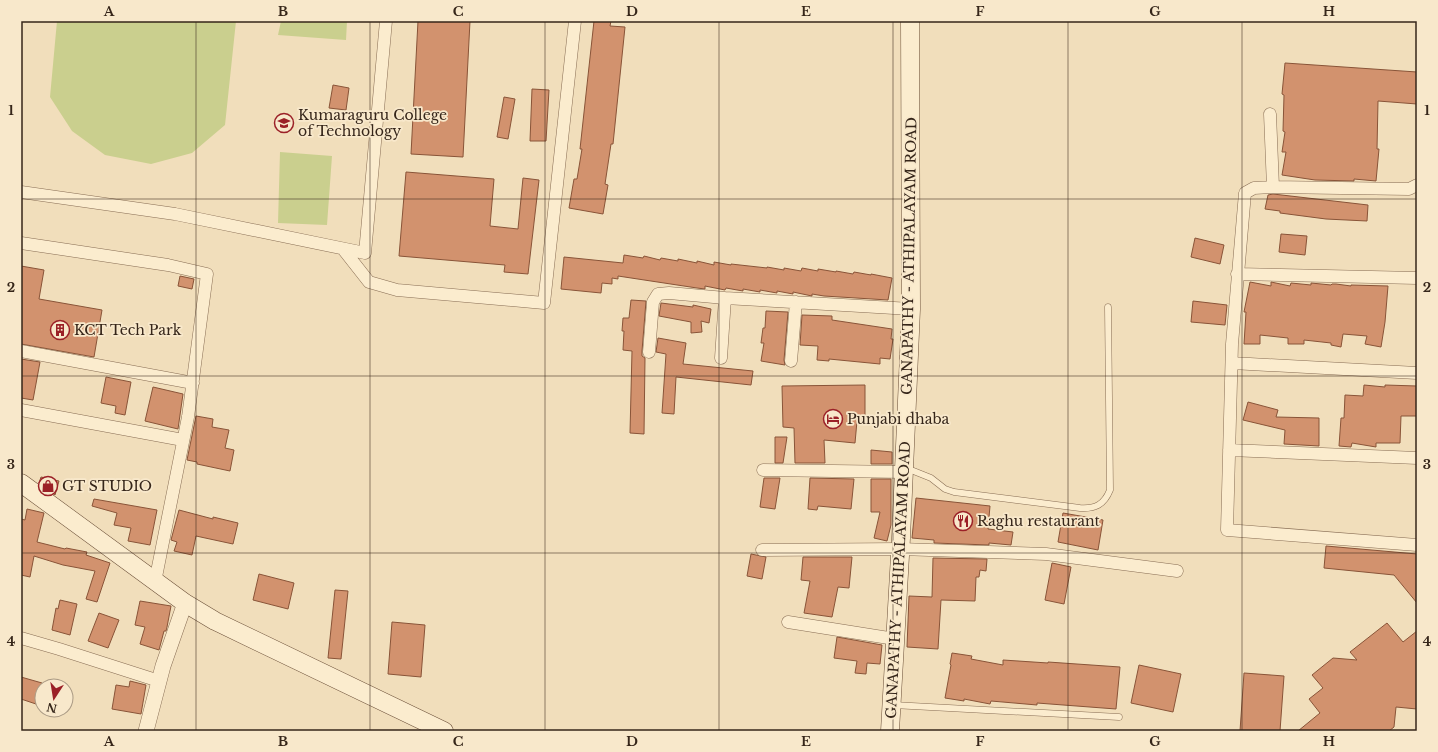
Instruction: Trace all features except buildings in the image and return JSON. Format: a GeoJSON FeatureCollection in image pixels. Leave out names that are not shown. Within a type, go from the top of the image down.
{"type":"FeatureCollection","features":[{"type":"Feature","properties":{"kind":"main road","name":"GANAPATHY - ATHIPALAYAM ROAD"},"geometry":{"type":"LineString","coordinates":[[890,731],[911,309],[910,21]]}},
{"type":"Feature","properties":{"kind":"main road"},"geometry":{"type":"LineString","coordinates":[[21,483],[185,603],[215,621],[444,731]]}},
{"type":"Feature","properties":{"kind":"street"},"geometry":{"type":"LineString","coordinates":[[358,268],[365,253],[386,21]]}},
{"type":"Feature","properties":{"kind":"street"},"geometry":{"type":"LineString","coordinates":[[342,249],[369,282],[397,290],[544,303],[575,21]]}},
{"type":"Feature","properties":{"kind":"street"},"geometry":{"type":"LineString","coordinates":[[1270,114],[1273,187]]}},
{"type":"Feature","properties":{"kind":"street"},"geometry":{"type":"LineString","coordinates":[[1417,185],[1409,189],[1273,187],[1254,188],[1245,193],[1237,274],[1232,362],[1227,530],[1417,545]]}},
{"type":"Feature","properties":{"kind":"street"},"geometry":{"type":"LineString","coordinates":[[21,192],[175,214],[365,253]]}},
{"type":"Feature","properties":{"kind":"street"},"geometry":{"type":"LineString","coordinates":[[21,243],[168,265],[207,274],[188,417],[156,582]]}},
{"type":"Feature","properties":{"kind":"street"},"geometry":{"type":"LineString","coordinates":[[1237,274],[1417,278]]}},
{"type":"Feature","properties":{"kind":"street"},"geometry":{"type":"LineString","coordinates":[[649,352],[653,302],[658,294],[669,293],[725,298],[911,309]]}},
{"type":"Feature","properties":{"kind":"street"},"geometry":{"type":"LineString","coordinates":[[721,358],[725,298]]}},
{"type":"Feature","properties":{"kind":"street"},"geometry":{"type":"LineString","coordinates":[[791,361],[796,302]]}},
{"type":"Feature","properties":{"kind":"street"},"geometry":{"type":"LineString","coordinates":[[21,351],[193,383]]}},
{"type":"Feature","properties":{"kind":"street"},"geometry":{"type":"LineString","coordinates":[[1232,362],[1417,373]]}},
{"type":"Feature","properties":{"kind":"street"},"geometry":{"type":"LineString","coordinates":[[21,410],[183,440]]}},
{"type":"Feature","properties":{"kind":"street"},"geometry":{"type":"LineString","coordinates":[[1229,450],[1417,458]]}},
{"type":"Feature","properties":{"kind":"street"},"geometry":{"type":"LineString","coordinates":[[763,470],[904,470]]}},
{"type":"Feature","properties":{"kind":"street"},"geometry":{"type":"LineString","coordinates":[[762,550],[900,549],[1046,554],[1178,571]]}},
{"type":"Feature","properties":{"kind":"street"},"geometry":{"type":"LineString","coordinates":[[146,731],[163,666],[185,603]]}},
{"type":"Feature","properties":{"kind":"street"},"geometry":{"type":"LineString","coordinates":[[788,622],[895,639]]}},
{"type":"Feature","properties":{"kind":"street"},"geometry":{"type":"LineString","coordinates":[[21,638],[159,681]]}},
{"type":"Feature","properties":{"kind":"lane"},"geometry":{"type":"LineString","coordinates":[[904,470],[931,478],[945,489],[954,492],[1089,509],[1106,499],[1110,490],[1108,307]]}},
{"type":"Feature","properties":{"kind":"lane"},"geometry":{"type":"LineString","coordinates":[[891,705],[1119,717]]}},
{"type":"Feature","properties":{"kind":"green space"},"geometry":{"type":"Polygon","coordinates":[[[57,21],[236,21],[225,125],[192,153],[151,164],[105,155],[72,131],[50,97],[57,21]]]}},
{"type":"Feature","properties":{"kind":"green space"},"geometry":{"type":"Polygon","coordinates":[[[281,21],[347,21],[346,40],[278,35],[281,21]]]}},
{"type":"Feature","properties":{"kind":"green space"},"geometry":{"type":"Polygon","coordinates":[[[280,152],[332,156],[327,225],[278,223],[280,152]]]}},
{"type":"Feature","properties":{"kind":"place","name":"Kumaraguru College of Technology"},"geometry":{"type":"Point","coordinates":[284,123]}},
{"type":"Feature","properties":{"kind":"place","name":"KCT Tech Park"},"geometry":{"type":"Point","coordinates":[60,330]}},
{"type":"Feature","properties":{"kind":"place","name":"Punjabi dhaba"},"geometry":{"type":"Point","coordinates":[833,419]}},
{"type":"Feature","properties":{"kind":"place","name":"GT STUDIO"},"geometry":{"type":"Point","coordinates":[48,486]}},
{"type":"Feature","properties":{"kind":"place","name":"Raghu restaurant"},"geometry":{"type":"Point","coordinates":[963,521]}}]}
